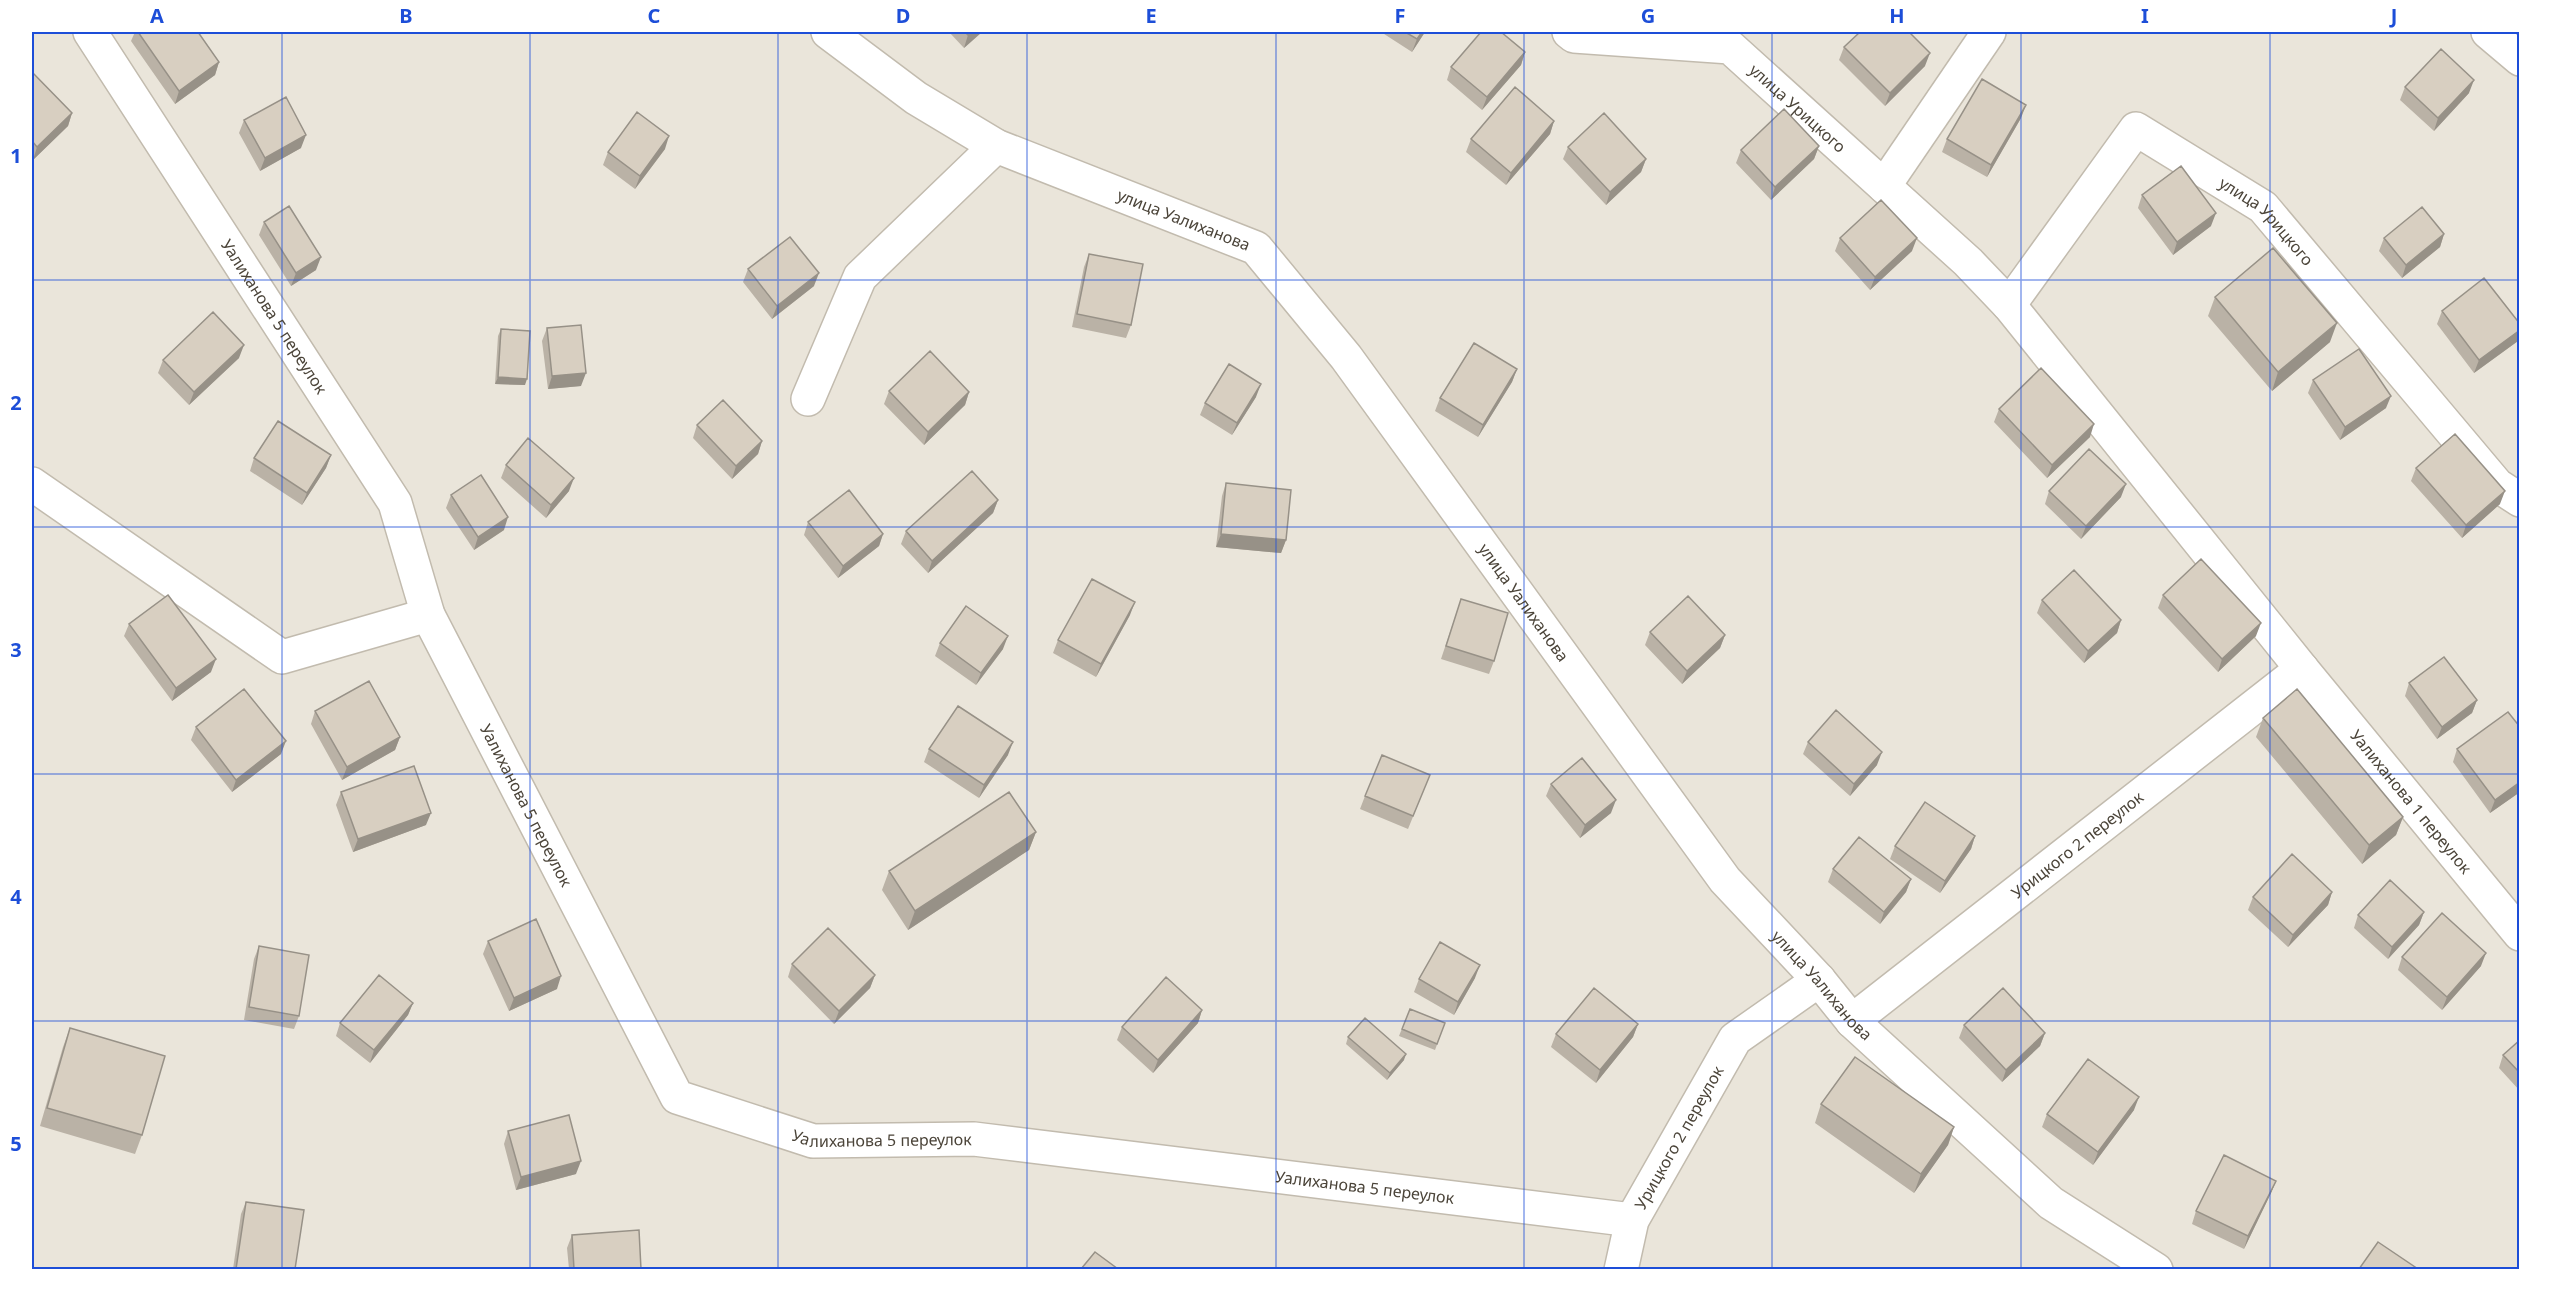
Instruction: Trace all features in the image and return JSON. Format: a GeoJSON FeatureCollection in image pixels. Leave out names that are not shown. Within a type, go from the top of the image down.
{"type":"FeatureCollection","features":[{"type":"Feature","properties":{"kind":"street","name":"Уалиханова 5 переулок"},"geometry":{"type":"LineString","coordinates":[[90,32],[395,503],[428,615],[677,1097],[813,1142],[974,1139],[1632,1221]]}},
{"type":"Feature","properties":{"kind":"street","name":"улица Уалиханова"},"geometry":{"type":"LineString","coordinates":[[828,32],[916,98],[996,146],[1256,248],[1346,357],[1725,880],[1819,980],[1852,1021],[2050,1203],[2156,1269]]}},
{"type":"Feature","properties":{"kind":"street","name":"улица Урицкого"},"geometry":{"type":"LineString","coordinates":[[1569,32],[1574,36],[1730,47],[1968,262],[2009,304],[2302,669]]}},
{"type":"Feature","properties":{"kind":"street"},"geometry":{"type":"LineString","coordinates":[[1884,186],[1989,32]]}},
{"type":"Feature","properties":{"kind":"street"},"geometry":{"type":"LineString","coordinates":[[2488,32],[2520,59]]}},
{"type":"Feature","properties":{"kind":"street","name":"улица Урицкого"},"geometry":{"type":"LineString","coordinates":[[2009,304],[2136,129],[2263,207],[2497,485],[2520,500]]}},
{"type":"Feature","properties":{"kind":"street"},"geometry":{"type":"LineString","coordinates":[[808,399],[860,277],[996,146]]}},
{"type":"Feature","properties":{"kind":"street"},"geometry":{"type":"LineString","coordinates":[[32,484],[282,657],[428,615]]}},
{"type":"Feature","properties":{"kind":"street","name":"Урицкого 2 переулок"},"geometry":{"type":"LineString","coordinates":[[1852,1021],[2302,669]]}},
{"type":"Feature","properties":{"kind":"street","name":"Уалиханова 1 переулок"},"geometry":{"type":"LineString","coordinates":[[2302,669],[2520,934]]}},
{"type":"Feature","properties":{"kind":"street","name":"Урицкого 2 переулок"},"geometry":{"type":"LineString","coordinates":[[1621,1269],[1632,1221],[1735,1039],[1819,980]]}},
{"type":"Feature","properties":{"kind":"shaded area"},"geometry":{"type":"Polygon","coordinates":[[[32,32],[2519,32],[2519,1269],[32,1269],[32,32]]]}},
{"type":"Feature","properties":{"kind":"building"},"geometry":{"type":"Polygon","coordinates":[[[138,32],[198,32],[219,62],[179,91],[138,32]]]}},
{"type":"Feature","properties":{"kind":"building"},"geometry":{"type":"Polygon","coordinates":[[[1405,32],[1422,32],[1417,39],[1405,32]]]}},
{"type":"Feature","properties":{"kind":"building"},"geometry":{"type":"Polygon","coordinates":[[[1481,32],[1501,32],[1525,52],[1487,97],[1451,67],[1481,32]]]}},
{"type":"Feature","properties":{"kind":"building"},"geometry":{"type":"Polygon","coordinates":[[[1860,32],[1909,32],[1930,53],[1890,93],[1844,47],[1860,32]]]}},
{"type":"Feature","properties":{"kind":"building"},"geometry":{"type":"Polygon","coordinates":[[[2441,49],[2474,80],[2438,118],[2405,87],[2441,49]]]}},
{"type":"Feature","properties":{"kind":"building"},"geometry":{"type":"Polygon","coordinates":[[[32,72],[72,113],[37,147],[32,141],[32,72]]]}},
{"type":"Feature","properties":{"kind":"building"},"geometry":{"type":"Polygon","coordinates":[[[1982,79],[2026,105],[1991,165],[1947,139],[1982,79]]]}},
{"type":"Feature","properties":{"kind":"building"},"geometry":{"type":"Polygon","coordinates":[[[1515,87],[1554,121],[1511,173],[1471,139],[1515,87]]]}},
{"type":"Feature","properties":{"kind":"building"},"geometry":{"type":"Polygon","coordinates":[[[286,97],[306,135],[265,158],[244,120],[286,97]]]}},
{"type":"Feature","properties":{"kind":"building"},"geometry":{"type":"Polygon","coordinates":[[[1784,109],[1819,146],[1775,187],[1741,150],[1784,109]]]}},
{"type":"Feature","properties":{"kind":"building"},"geometry":{"type":"Polygon","coordinates":[[[637,112],[669,136],[640,176],[608,152],[637,112]]]}},
{"type":"Feature","properties":{"kind":"building"},"geometry":{"type":"Polygon","coordinates":[[[1604,113],[1646,159],[1610,192],[1568,147],[1604,113]]]}},
{"type":"Feature","properties":{"kind":"building"},"geometry":{"type":"Polygon","coordinates":[[[2181,166],[2216,213],[2177,242],[2142,195],[2181,166]]]}},
{"type":"Feature","properties":{"kind":"building"},"geometry":{"type":"Polygon","coordinates":[[[1881,200],[1917,238],[1875,277],[1840,238],[1881,200]]]}},
{"type":"Feature","properties":{"kind":"building"},"geometry":{"type":"Polygon","coordinates":[[[289,206],[321,257],[296,273],[264,222],[289,206]]]}},
{"type":"Feature","properties":{"kind":"building"},"geometry":{"type":"Polygon","coordinates":[[[2422,207],[2444,234],[2406,265],[2384,238],[2422,207]]]}},
{"type":"Feature","properties":{"kind":"building"},"geometry":{"type":"Polygon","coordinates":[[[790,237],[819,273],[777,306],[748,269],[790,237]]]}},
{"type":"Feature","properties":{"kind":"building"},"geometry":{"type":"Polygon","coordinates":[[[2273,248],[2337,323],[2278,372],[2215,297],[2273,248]]]}},
{"type":"Feature","properties":{"kind":"building"},"geometry":{"type":"Polygon","coordinates":[[[1089,254],[1143,264],[1131,325],[1077,314],[1089,254]]]}},
{"type":"Feature","properties":{"kind":"building"},"geometry":{"type":"Polygon","coordinates":[[[2484,278],[2520,324],[2520,330],[2479,360],[2442,311],[2484,278]]]}},
{"type":"Feature","properties":{"kind":"building"},"geometry":{"type":"Polygon","coordinates":[[[213,312],[244,345],[194,392],[163,360],[213,312]]]}},
{"type":"Feature","properties":{"kind":"building"},"geometry":{"type":"Polygon","coordinates":[[[581,325],[586,373],[552,376],[547,328],[581,325]]]}},
{"type":"Feature","properties":{"kind":"building"},"geometry":{"type":"Polygon","coordinates":[[[501,329],[530,331],[527,379],[498,377],[501,329]]]}},
{"type":"Feature","properties":{"kind":"building"},"geometry":{"type":"Polygon","coordinates":[[[1474,343],[1517,369],[1483,425],[1440,398],[1474,343]]]}},
{"type":"Feature","properties":{"kind":"building"},"geometry":{"type":"Polygon","coordinates":[[[2359,349],[2391,396],[2345,427],[2313,380],[2359,349]]]}},
{"type":"Feature","properties":{"kind":"building"},"geometry":{"type":"Polygon","coordinates":[[[930,351],[969,392],[928,432],[889,391],[930,351]]]}},
{"type":"Feature","properties":{"kind":"building"},"geometry":{"type":"Polygon","coordinates":[[[1229,364],[1261,384],[1237,423],[1205,403],[1229,364]]]}},
{"type":"Feature","properties":{"kind":"building"},"geometry":{"type":"Polygon","coordinates":[[[2041,368],[2094,424],[2052,465],[1999,409],[2041,368]]]}},
{"type":"Feature","properties":{"kind":"building"},"geometry":{"type":"Polygon","coordinates":[[[723,400],[762,441],[736,466],[697,425],[723,400]]]}},
{"type":"Feature","properties":{"kind":"building"},"geometry":{"type":"Polygon","coordinates":[[[278,421],[331,455],[307,493],[254,458],[278,421]]]}},
{"type":"Feature","properties":{"kind":"building"},"geometry":{"type":"Polygon","coordinates":[[[2455,434],[2505,491],[2466,525],[2416,468],[2455,434]]]}},
{"type":"Feature","properties":{"kind":"building"},"geometry":{"type":"Polygon","coordinates":[[[528,438],[574,478],[551,505],[506,465],[528,438]]]}},
{"type":"Feature","properties":{"kind":"building"},"geometry":{"type":"Polygon","coordinates":[[[2089,449],[2126,484],[2086,526],[2049,491],[2089,449]]]}},
{"type":"Feature","properties":{"kind":"building"},"geometry":{"type":"Polygon","coordinates":[[[972,471],[998,500],[932,561],[906,531],[972,471]]]}},
{"type":"Feature","properties":{"kind":"building"},"geometry":{"type":"Polygon","coordinates":[[[481,475],[508,517],[478,537],[451,495],[481,475]]]}},
{"type":"Feature","properties":{"kind":"building"},"geometry":{"type":"Polygon","coordinates":[[[1226,483],[1291,490],[1286,540],[1221,534],[1226,483]]]}},
{"type":"Feature","properties":{"kind":"building"},"geometry":{"type":"Polygon","coordinates":[[[849,490],[883,534],[843,566],[808,522],[849,490]]]}},
{"type":"Feature","properties":{"kind":"building"},"geometry":{"type":"Polygon","coordinates":[[[2201,559],[2261,623],[2222,659],[2163,595],[2201,559]]]}},
{"type":"Feature","properties":{"kind":"building"},"geometry":{"type":"Polygon","coordinates":[[[2074,570],[2121,620],[2088,651],[2042,600],[2074,570]]]}},
{"type":"Feature","properties":{"kind":"building"},"geometry":{"type":"Polygon","coordinates":[[[1092,579],[1135,602],[1101,664],[1058,640],[1092,579]]]}},
{"type":"Feature","properties":{"kind":"building"},"geometry":{"type":"Polygon","coordinates":[[[168,595],[216,659],[176,688],[129,624],[168,595]]]}},
{"type":"Feature","properties":{"kind":"building"},"geometry":{"type":"Polygon","coordinates":[[[1688,596],[1725,635],[1687,671],[1650,632],[1688,596]]]}},
{"type":"Feature","properties":{"kind":"building"},"geometry":{"type":"Polygon","coordinates":[[[1461,599],[1508,613],[1494,661],[1446,646],[1461,599]]]}},
{"type":"Feature","properties":{"kind":"building"},"geometry":{"type":"Polygon","coordinates":[[[966,606],[1008,636],[981,673],[940,643],[966,606]]]}},
{"type":"Feature","properties":{"kind":"building"},"geometry":{"type":"Polygon","coordinates":[[[2444,657],[2477,700],[2442,727],[2409,683],[2444,657]]]}},
{"type":"Feature","properties":{"kind":"building"},"geometry":{"type":"Polygon","coordinates":[[[369,681],[400,737],[347,767],[315,711],[369,681]]]}},
{"type":"Feature","properties":{"kind":"building"},"geometry":{"type":"Polygon","coordinates":[[[244,689],[286,741],[236,780],[196,727],[244,689]]]}},
{"type":"Feature","properties":{"kind":"building"},"geometry":{"type":"Polygon","coordinates":[[[2297,689],[2403,817],[2369,845],[2263,718],[2297,689]]]}},
{"type":"Feature","properties":{"kind":"building"},"geometry":{"type":"Polygon","coordinates":[[[958,706],[1013,742],[984,785],[929,749],[958,706]]]}},
{"type":"Feature","properties":{"kind":"building"},"geometry":{"type":"Polygon","coordinates":[[[1836,710],[1882,752],[1854,784],[1808,742],[1836,710]]]}},
{"type":"Feature","properties":{"kind":"building"},"geometry":{"type":"Polygon","coordinates":[[[2508,712],[2520,727],[2520,782],[2495,800],[2457,749],[2508,712]]]}},
{"type":"Feature","properties":{"kind":"building"},"geometry":{"type":"Polygon","coordinates":[[[1382,755],[1430,775],[1413,816],[1365,796],[1382,755]]]}},
{"type":"Feature","properties":{"kind":"building"},"geometry":{"type":"Polygon","coordinates":[[[1582,758],[1616,800],[1585,825],[1551,784],[1582,758]]]}},
{"type":"Feature","properties":{"kind":"building"},"geometry":{"type":"Polygon","coordinates":[[[414,766],[431,813],[358,839],[341,792],[414,766]]]}},
{"type":"Feature","properties":{"kind":"building"},"geometry":{"type":"Polygon","coordinates":[[[1009,792],[1036,832],[915,911],[889,871],[1009,792]]]}},
{"type":"Feature","properties":{"kind":"building"},"geometry":{"type":"Polygon","coordinates":[[[1925,802],[1975,836],[1945,881],[1895,846],[1925,802]]]}},
{"type":"Feature","properties":{"kind":"building"},"geometry":{"type":"Polygon","coordinates":[[[1859,837],[1911,879],[1884,912],[1833,869],[1859,837]]]}},
{"type":"Feature","properties":{"kind":"building"},"geometry":{"type":"Polygon","coordinates":[[[2292,854],[2332,892],[2293,935],[2253,897],[2292,854]]]}},
{"type":"Feature","properties":{"kind":"building"},"geometry":{"type":"Polygon","coordinates":[[[2390,880],[2424,912],[2392,947],[2358,915],[2390,880]]]}},
{"type":"Feature","properties":{"kind":"building"},"geometry":{"type":"Polygon","coordinates":[[[2442,913],[2486,953],[2447,997],[2402,957],[2442,913]]]}},
{"type":"Feature","properties":{"kind":"building"},"geometry":{"type":"Polygon","coordinates":[[[536,919],[561,976],[514,998],[488,941],[536,919]]]}},
{"type":"Feature","properties":{"kind":"building"},"geometry":{"type":"Polygon","coordinates":[[[828,928],[875,975],[839,1011],[792,964],[828,928]]]}},
{"type":"Feature","properties":{"kind":"building"},"geometry":{"type":"Polygon","coordinates":[[[1440,942],[1480,965],[1458,1002],[1419,979],[1440,942]]]}},
{"type":"Feature","properties":{"kind":"building"},"geometry":{"type":"Polygon","coordinates":[[[259,946],[309,955],[299,1016],[249,1007],[259,946]]]}},
{"type":"Feature","properties":{"kind":"building"},"geometry":{"type":"Polygon","coordinates":[[[379,975],[413,1003],[374,1050],[340,1023],[379,975]]]}},
{"type":"Feature","properties":{"kind":"building"},"geometry":{"type":"Polygon","coordinates":[[[1166,977],[1202,1010],[1158,1060],[1122,1027],[1166,977]]]}},
{"type":"Feature","properties":{"kind":"building"},"geometry":{"type":"Polygon","coordinates":[[[1594,988],[1638,1024],[1600,1070],[1556,1034],[1594,988]]]}},
{"type":"Feature","properties":{"kind":"building"},"geometry":{"type":"Polygon","coordinates":[[[2003,988],[2045,1033],[2006,1070],[1964,1025],[2003,988]]]}},
{"type":"Feature","properties":{"kind":"building"},"geometry":{"type":"Polygon","coordinates":[[[1410,1009],[1445,1023],[1437,1044],[1402,1029],[1410,1009]]]}},
{"type":"Feature","properties":{"kind":"building"},"geometry":{"type":"Polygon","coordinates":[[[1365,1018],[1406,1054],[1390,1073],[1348,1037],[1365,1018]]]}},
{"type":"Feature","properties":{"kind":"building"},"geometry":{"type":"Polygon","coordinates":[[[70,1028],[165,1056],[142,1135],[47,1108],[70,1028]]]}},
{"type":"Feature","properties":{"kind":"building"},"geometry":{"type":"Polygon","coordinates":[[[2520,1040],[2520,1073],[2503,1055],[2520,1040]]]}},
{"type":"Feature","properties":{"kind":"building"},"geometry":{"type":"Polygon","coordinates":[[[1855,1057],[1954,1127],[1921,1174],[1821,1104],[1855,1057]]]}},
{"type":"Feature","properties":{"kind":"building"},"geometry":{"type":"Polygon","coordinates":[[[2088,1059],[2139,1097],[2098,1152],[2047,1114],[2088,1059]]]}},
{"type":"Feature","properties":{"kind":"building"},"geometry":{"type":"Polygon","coordinates":[[[569,1115],[581,1161],[521,1177],[508,1131],[569,1115]]]}},
{"type":"Feature","properties":{"kind":"building"},"geometry":{"type":"Polygon","coordinates":[[[2224,1155],[2276,1181],[2248,1236],[2196,1211],[2224,1155]]]}},
{"type":"Feature","properties":{"kind":"building"},"geometry":{"type":"Polygon","coordinates":[[[246,1202],[304,1210],[295,1269],[236,1269],[246,1202]]]}},
{"type":"Feature","properties":{"kind":"building"},"geometry":{"type":"Polygon","coordinates":[[[639,1230],[641,1269],[574,1269],[572,1235],[639,1230]]]}},
{"type":"Feature","properties":{"kind":"building"},"geometry":{"type":"Polygon","coordinates":[[[2378,1242],[2418,1269],[2359,1269],[2378,1242]]]}},
{"type":"Feature","properties":{"kind":"building"},"geometry":{"type":"Polygon","coordinates":[[[1095,1252],[1118,1269],[1081,1269],[1095,1252]]]}}]}
